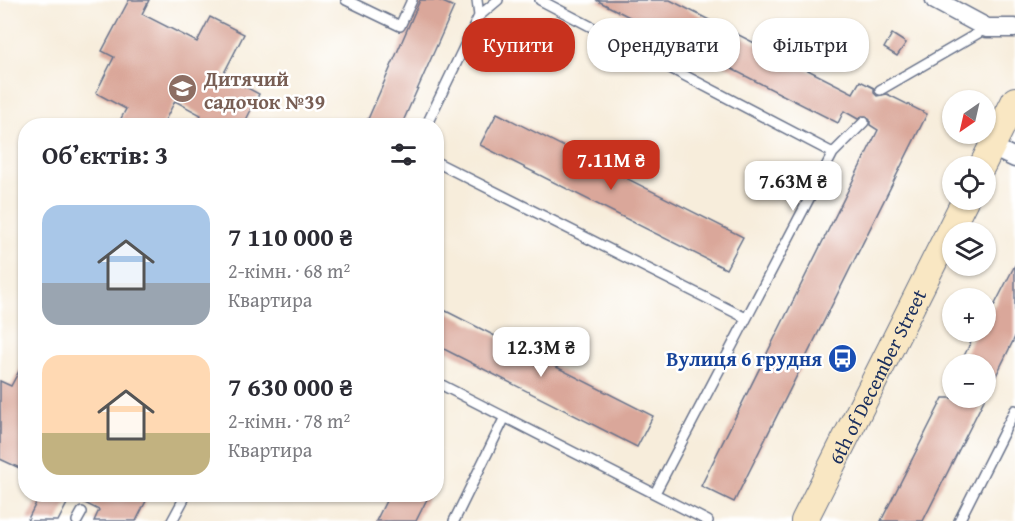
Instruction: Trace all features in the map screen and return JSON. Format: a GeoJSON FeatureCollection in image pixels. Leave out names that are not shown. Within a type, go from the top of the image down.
{"type":"FeatureCollection","features":[{"type":"Feature","properties":{"kind":"street"},"geometry":{"type":"LineString","coordinates":[[935,0],[987,28],[1015,28]]}},
{"type":"Feature","properties":{"kind":"street"},"geometry":{"type":"LineString","coordinates":[[987,156],[1015,100]]}},
{"type":"Feature","properties":{"kind":"street"},"geometry":{"type":"LineString","coordinates":[[996,157],[1015,158]]}},
{"type":"Feature","properties":{"kind":"street","name":"6th of December Street"},"geometry":{"type":"LineString","coordinates":[[804,521],[960,210]]}},
{"type":"Feature","properties":{"kind":"lane"},"geometry":{"type":"LineString","coordinates":[[346,0],[400,26],[412,0]]}},
{"type":"Feature","properties":{"kind":"lane"},"geometry":{"type":"LineString","coordinates":[[477,0],[479,16]]}},
{"type":"Feature","properties":{"kind":"lane"},"geometry":{"type":"LineString","coordinates":[[430,118],[479,16],[498,0]]}},
{"type":"Feature","properties":{"kind":"lane"},"geometry":{"type":"LineString","coordinates":[[540,0],[833,153]]}},
{"type":"Feature","properties":{"kind":"lane"},"geometry":{"type":"LineString","coordinates":[[880,90],[987,28]]}},
{"type":"Feature","properties":{"kind":"lane"},"geometry":{"type":"LineString","coordinates":[[655,494],[833,153],[864,122]]}},
{"type":"Feature","properties":{"kind":"lane"},"geometry":{"type":"LineString","coordinates":[[444,166],[746,318]]}},
{"type":"Feature","properties":{"kind":"lane"},"geometry":{"type":"LineString","coordinates":[[444,386],[708,521]]}},
{"type":"Feature","properties":{"kind":"lane"},"geometry":{"type":"LineString","coordinates":[[959,521],[1015,410]]}},
{"type":"Feature","properties":{"kind":"lane"},"geometry":{"type":"LineString","coordinates":[[454,521],[505,417]]}},
{"type":"Feature","properties":{"kind":"lane"},"geometry":{"type":"LineString","coordinates":[[172,521],[182,502]]}},
{"type":"Feature","properties":{"kind":"building"},"geometry":{"type":"Polygon","coordinates":[[[129,0],[149,0],[142,14],[197,42],[210,17],[244,34],[223,75],[259,94],[247,118],[200,118],[201,115],[175,101],[166,118],[121,118],[126,109],[96,93],[114,57],[102,51],[129,0]]]}},
{"type":"Feature","properties":{"kind":"building"},"geometry":{"type":"Polygon","coordinates":[[[420,0],[438,0],[454,7],[405,118],[368,118],[420,0]]]}},
{"type":"Feature","properties":{"kind":"building"},"geometry":{"type":"Polygon","coordinates":[[[596,0],[670,0],[705,18],[631,18],[596,0]]]}},
{"type":"Feature","properties":{"kind":"building"},"geometry":{"type":"Polygon","coordinates":[[[892,34],[906,43],[897,56],[884,48],[892,34]]]}},
{"type":"Feature","properties":{"kind":"building"},"geometry":{"type":"Polygon","coordinates":[[[740,36],[752,42],[752,72],[812,72],[853,93],[860,81],[874,88],[877,96],[887,94],[927,114],[734,502],[701,486],[878,130],[870,125],[870,120],[866,116],[858,119],[844,111],[838,123],[738,72],[740,72],[740,36]]]}},
{"type":"Feature","properties":{"kind":"building"},"geometry":{"type":"Polygon","coordinates":[[[497,113],[743,237],[726,269],[480,145],[497,113]]]}},
{"type":"Feature","properties":{"kind":"building"},"geometry":{"type":"Polygon","coordinates":[[[1015,265],[1015,337],[996,376],[996,354],[965,354],[971,342],[996,342],[996,302],[1015,265]]]}},
{"type":"Feature","properties":{"kind":"building"},"geometry":{"type":"Polygon","coordinates":[[[444,310],[653,416],[637,447],[444,349],[444,310]]]}},
{"type":"Feature","properties":{"kind":"building"},"geometry":{"type":"Polygon","coordinates":[[[18,373],[18,467],[0,459],[0,381],[11,386],[18,373]]]}},
{"type":"Feature","properties":{"kind":"building"},"geometry":{"type":"Polygon","coordinates":[[[942,400],[942,408],[980,408],[923,521],[881,521],[942,400]]]}},
{"type":"Feature","properties":{"kind":"building"},"geometry":{"type":"Polygon","coordinates":[[[36,502],[68,502],[58,521],[27,521],[36,502]]]}},
{"type":"Feature","properties":{"kind":"building"},"geometry":{"type":"Polygon","coordinates":[[[83,502],[146,502],[136,521],[94,521],[99,510],[83,502]]]}},
{"type":"Feature","properties":{"kind":"building"},"geometry":{"type":"Polygon","coordinates":[[[386,502],[426,502],[416,521],[376,521],[386,502]]]}},
{"type":"Feature","properties":{"kind":"place","name":"Дитячий садочок №39"},"geometry":{"type":"Point","coordinates":[183,89]}},
{"type":"Feature","properties":{"kind":"place","name":"Вулиця 6 грудня"},"geometry":{"type":"Point","coordinates":[843,358]}}]}
